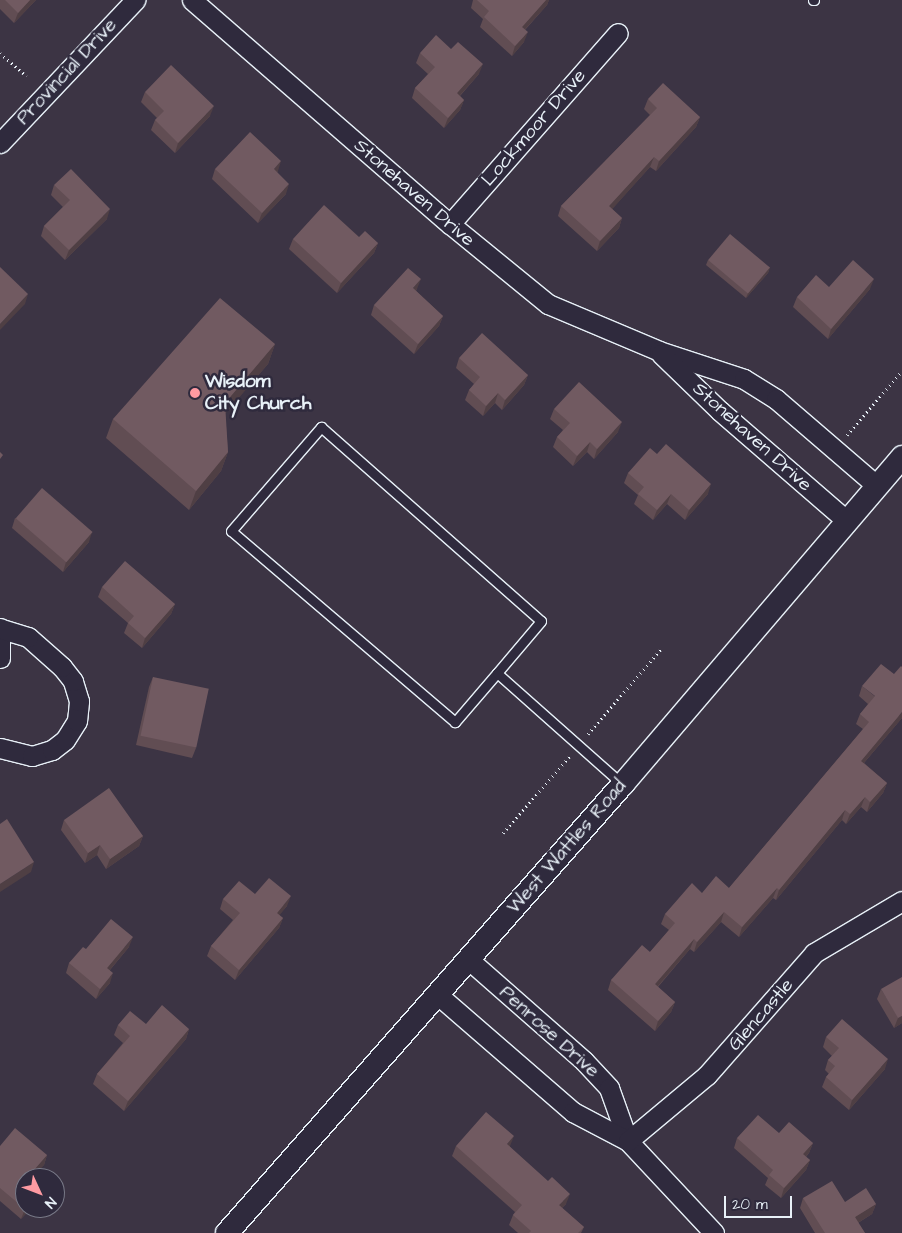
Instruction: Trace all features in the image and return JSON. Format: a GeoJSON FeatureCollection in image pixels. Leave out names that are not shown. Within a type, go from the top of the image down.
{"type":"FeatureCollection","features":[{"type":"Feature","properties":{"kind":"street","name":"Provincial Drive"},"geometry":{"type":"LineString","coordinates":[[0,144],[135,0]]}},
{"type":"Feature","properties":{"kind":"street","name":"Stonehaven Drive"},"geometry":{"type":"LineString","coordinates":[[192,0],[450,224],[548,304],[659,351],[744,379],[776,399],[877,486]]}},
{"type":"Feature","properties":{"kind":"street","name":"Lockmoor Drive"},"geometry":{"type":"LineString","coordinates":[[450,224],[618,33]]}},
{"type":"Feature","properties":{"kind":"street","name":"Stonehaven Drive"},"geometry":{"type":"LineString","coordinates":[[659,351],[720,411],[847,521]]}},
{"type":"Feature","properties":{"kind":"street","name":"West Wattles Road"},"geometry":{"type":"LineString","coordinates":[[227,1233],[622,784],[902,457]]}},
{"type":"Feature","properties":{"kind":"street"},"geometry":{"type":"LineString","coordinates":[[0,658],[0,629],[28,637],[62,667],[73,681],[79,701],[77,722],[65,740],[52,750],[32,756],[0,748]]}},
{"type":"Feature","properties":{"kind":"street","name":"Glencastle"},"geometry":{"type":"LineString","coordinates":[[628,1142],[707,1076],[814,953],[902,901]]}},
{"type":"Feature","properties":{"kind":"street","name":"Penrose Drive"},"geometry":{"type":"LineString","coordinates":[[468,959],[584,1061],[609,1088],[628,1142]]}},
{"type":"Feature","properties":{"kind":"street","name":"Penrose Drive"},"geometry":{"type":"LineString","coordinates":[[438,995],[573,1112],[628,1142],[714,1233]]}},
{"type":"Feature","properties":{"kind":"lane"},"geometry":{"type":"LineString","coordinates":[[321,427],[541,621],[497,673],[455,722],[231,530],[321,427]]}},
{"type":"Feature","properties":{"kind":"lane"},"geometry":{"type":"LineString","coordinates":[[497,673],[622,784]]}},
{"type":"Feature","properties":{"kind":"path"},"geometry":{"type":"LineString","coordinates":[[0,53],[26,76]]}},
{"type":"Feature","properties":{"kind":"path"},"geometry":{"type":"LineString","coordinates":[[842,440],[902,371]]}},
{"type":"Feature","properties":{"kind":"building"},"geometry":{"type":"Polygon","coordinates":[[[5,0],[30,0],[18,13],[5,0]]]}},
{"type":"Feature","properties":{"kind":"building"},"geometry":{"type":"Polygon","coordinates":[[[477,0],[546,0],[522,27],[528,32],[515,46],[484,17],[489,11],[477,0]]]}},
{"type":"Feature","properties":{"kind":"building"},"geometry":{"type":"Polygon","coordinates":[[[436,35],[451,49],[458,42],[483,64],[457,93],[464,100],[448,118],[415,88],[435,67],[420,53],[436,35]]]}},
{"type":"Feature","properties":{"kind":"building"},"geometry":{"type":"Polygon","coordinates":[[[171,65],[214,106],[178,143],[155,120],[164,111],[145,92],[171,65]]]}},
{"type":"Feature","properties":{"kind":"building"},"geometry":{"type":"Polygon","coordinates":[[[663,83],[700,117],[659,161],[654,157],[609,206],[622,218],[600,241],[561,206],[657,108],[648,99],[663,83]]]}},
{"type":"Feature","properties":{"kind":"building"},"geometry":{"type":"Polygon","coordinates":[[[250,132],[281,161],[274,169],[289,184],[262,213],[215,169],[250,132]]]}},
{"type":"Feature","properties":{"kind":"building"},"geometry":{"type":"Polygon","coordinates":[[[71,169],[110,209],[69,250],[44,226],[70,200],[54,185],[71,169]]]}},
{"type":"Feature","properties":{"kind":"building"},"geometry":{"type":"Polygon","coordinates":[[[324,205],[359,237],[365,231],[378,243],[341,283],[293,239],[324,205]]]}},
{"type":"Feature","properties":{"kind":"building"},"geometry":{"type":"Polygon","coordinates":[[[730,234],[770,267],[748,293],[708,260],[730,234]]]}},
{"type":"Feature","properties":{"kind":"building"},"geometry":{"type":"Polygon","coordinates":[[[853,260],[874,279],[831,329],[797,297],[816,275],[829,287],[853,260]]]}},
{"type":"Feature","properties":{"kind":"building"},"geometry":{"type":"Polygon","coordinates":[[[0,267],[28,294],[0,324],[0,267]]]}},
{"type":"Feature","properties":{"kind":"building"},"geometry":{"type":"Polygon","coordinates":[[[408,268],[421,279],[413,288],[443,316],[418,344],[374,305],[408,268]]]}},
{"type":"Feature","properties":{"kind":"building","name":"Wisdom City Church"},"geometry":{"type":"Polygon","coordinates":[[[220,298],[275,344],[225,403],[228,452],[196,491],[113,419],[220,298]]]}},
{"type":"Feature","properties":{"kind":"building"},"geometry":{"type":"Polygon","coordinates":[[[482,333],[528,375],[505,400],[498,393],[486,406],[469,390],[480,377],[459,358],[482,333]]]}},
{"type":"Feature","properties":{"kind":"building"},"geometry":{"type":"Polygon","coordinates":[[[579,382],[622,422],[597,449],[590,442],[577,456],[557,437],[570,423],[554,409],[579,382]]]}},
{"type":"Feature","properties":{"kind":"building"},"geometry":{"type":"Polygon","coordinates":[[[666,444],[711,484],[689,510],[671,494],[657,510],[638,494],[644,487],[628,473],[650,448],[657,454],[666,444]]]}},
{"type":"Feature","properties":{"kind":"building"},"geometry":{"type":"Polygon","coordinates":[[[42,488],[93,532],[66,562],[16,518],[42,488]]]}},
{"type":"Feature","properties":{"kind":"building"},"geometry":{"type":"Polygon","coordinates":[[[125,561],[175,604],[145,638],[128,623],[134,616],[102,587],[125,561]]]}},
{"type":"Feature","properties":{"kind":"building"},"geometry":{"type":"Polygon","coordinates":[[[881,664],[894,674],[902,667],[902,712],[861,761],[887,783],[870,802],[865,797],[850,814],[845,810],[779,890],[777,888],[742,927],[724,912],[697,942],[694,939],[655,984],[675,1002],[658,1021],[611,980],[642,945],[650,952],[675,923],[665,914],[692,883],[702,893],[716,876],[729,888],[869,722],[860,714],[875,696],[862,686],[881,664]]]}},
{"type":"Feature","properties":{"kind":"building"},"geometry":{"type":"Polygon","coordinates":[[[153,677],[209,689],[196,748],[141,736],[153,677]]]}},
{"type":"Feature","properties":{"kind":"building"},"geometry":{"type":"Polygon","coordinates":[[[109,788],[143,836],[110,859],[100,845],[88,853],[64,820],[109,788]]]}},
{"type":"Feature","properties":{"kind":"building"},"geometry":{"type":"Polygon","coordinates":[[[7,819],[34,862],[0,884],[0,824],[7,819]]]}},
{"type":"Feature","properties":{"kind":"building"},"geometry":{"type":"Polygon","coordinates":[[[269,878],[291,896],[277,913],[283,918],[239,970],[211,946],[240,913],[223,899],[239,881],[255,894],[269,878]]]}},
{"type":"Feature","properties":{"kind":"building"},"geometry":{"type":"Polygon","coordinates":[[[111,919],[133,937],[107,968],[113,973],[100,989],[69,963],[83,947],[86,949],[111,919]]]}},
{"type":"Feature","properties":{"kind":"building"},"geometry":{"type":"Polygon","coordinates":[[[902,977],[902,1016],[898,1018],[881,989],[902,977]]]}},
{"type":"Feature","properties":{"kind":"building"},"geometry":{"type":"Polygon","coordinates":[[[162,1005],[189,1029],[128,1101],[97,1074],[130,1036],[118,1025],[130,1011],[146,1024],[162,1005]]]}},
{"type":"Feature","properties":{"kind":"building"},"geometry":{"type":"Polygon","coordinates":[[[842,1019],[888,1059],[852,1100],[826,1077],[835,1066],[828,1060],[839,1048],[826,1037],[842,1019]]]}},
{"type":"Feature","properties":{"kind":"building"},"geometry":{"type":"Polygon","coordinates":[[[486,1112],[514,1136],[507,1144],[548,1181],[552,1177],[570,1194],[559,1205],[584,1227],[578,1233],[529,1233],[531,1231],[513,1215],[522,1205],[456,1146],[486,1112]]]}},
{"type":"Feature","properties":{"kind":"building"},"geometry":{"type":"Polygon","coordinates":[[[758,1115],[779,1133],[789,1122],[813,1143],[803,1154],[810,1160],[784,1188],[769,1175],[773,1170],[737,1138],[758,1115]]]}},
{"type":"Feature","properties":{"kind":"building"},"geometry":{"type":"Polygon","coordinates":[[[15,1128],[47,1155],[36,1168],[15,1168],[15,1201],[0,1188],[0,1146],[15,1128]]]}},
{"type":"Feature","properties":{"kind":"building"},"geometry":{"type":"Polygon","coordinates":[[[832,1181],[845,1202],[866,1188],[876,1204],[855,1217],[865,1233],[825,1233],[803,1198],[832,1181]]]}},
{"type":"Feature","properties":{"kind":"place","name":"Wisdom City Church"},"geometry":{"type":"Point","coordinates":[195,393]}}]}
